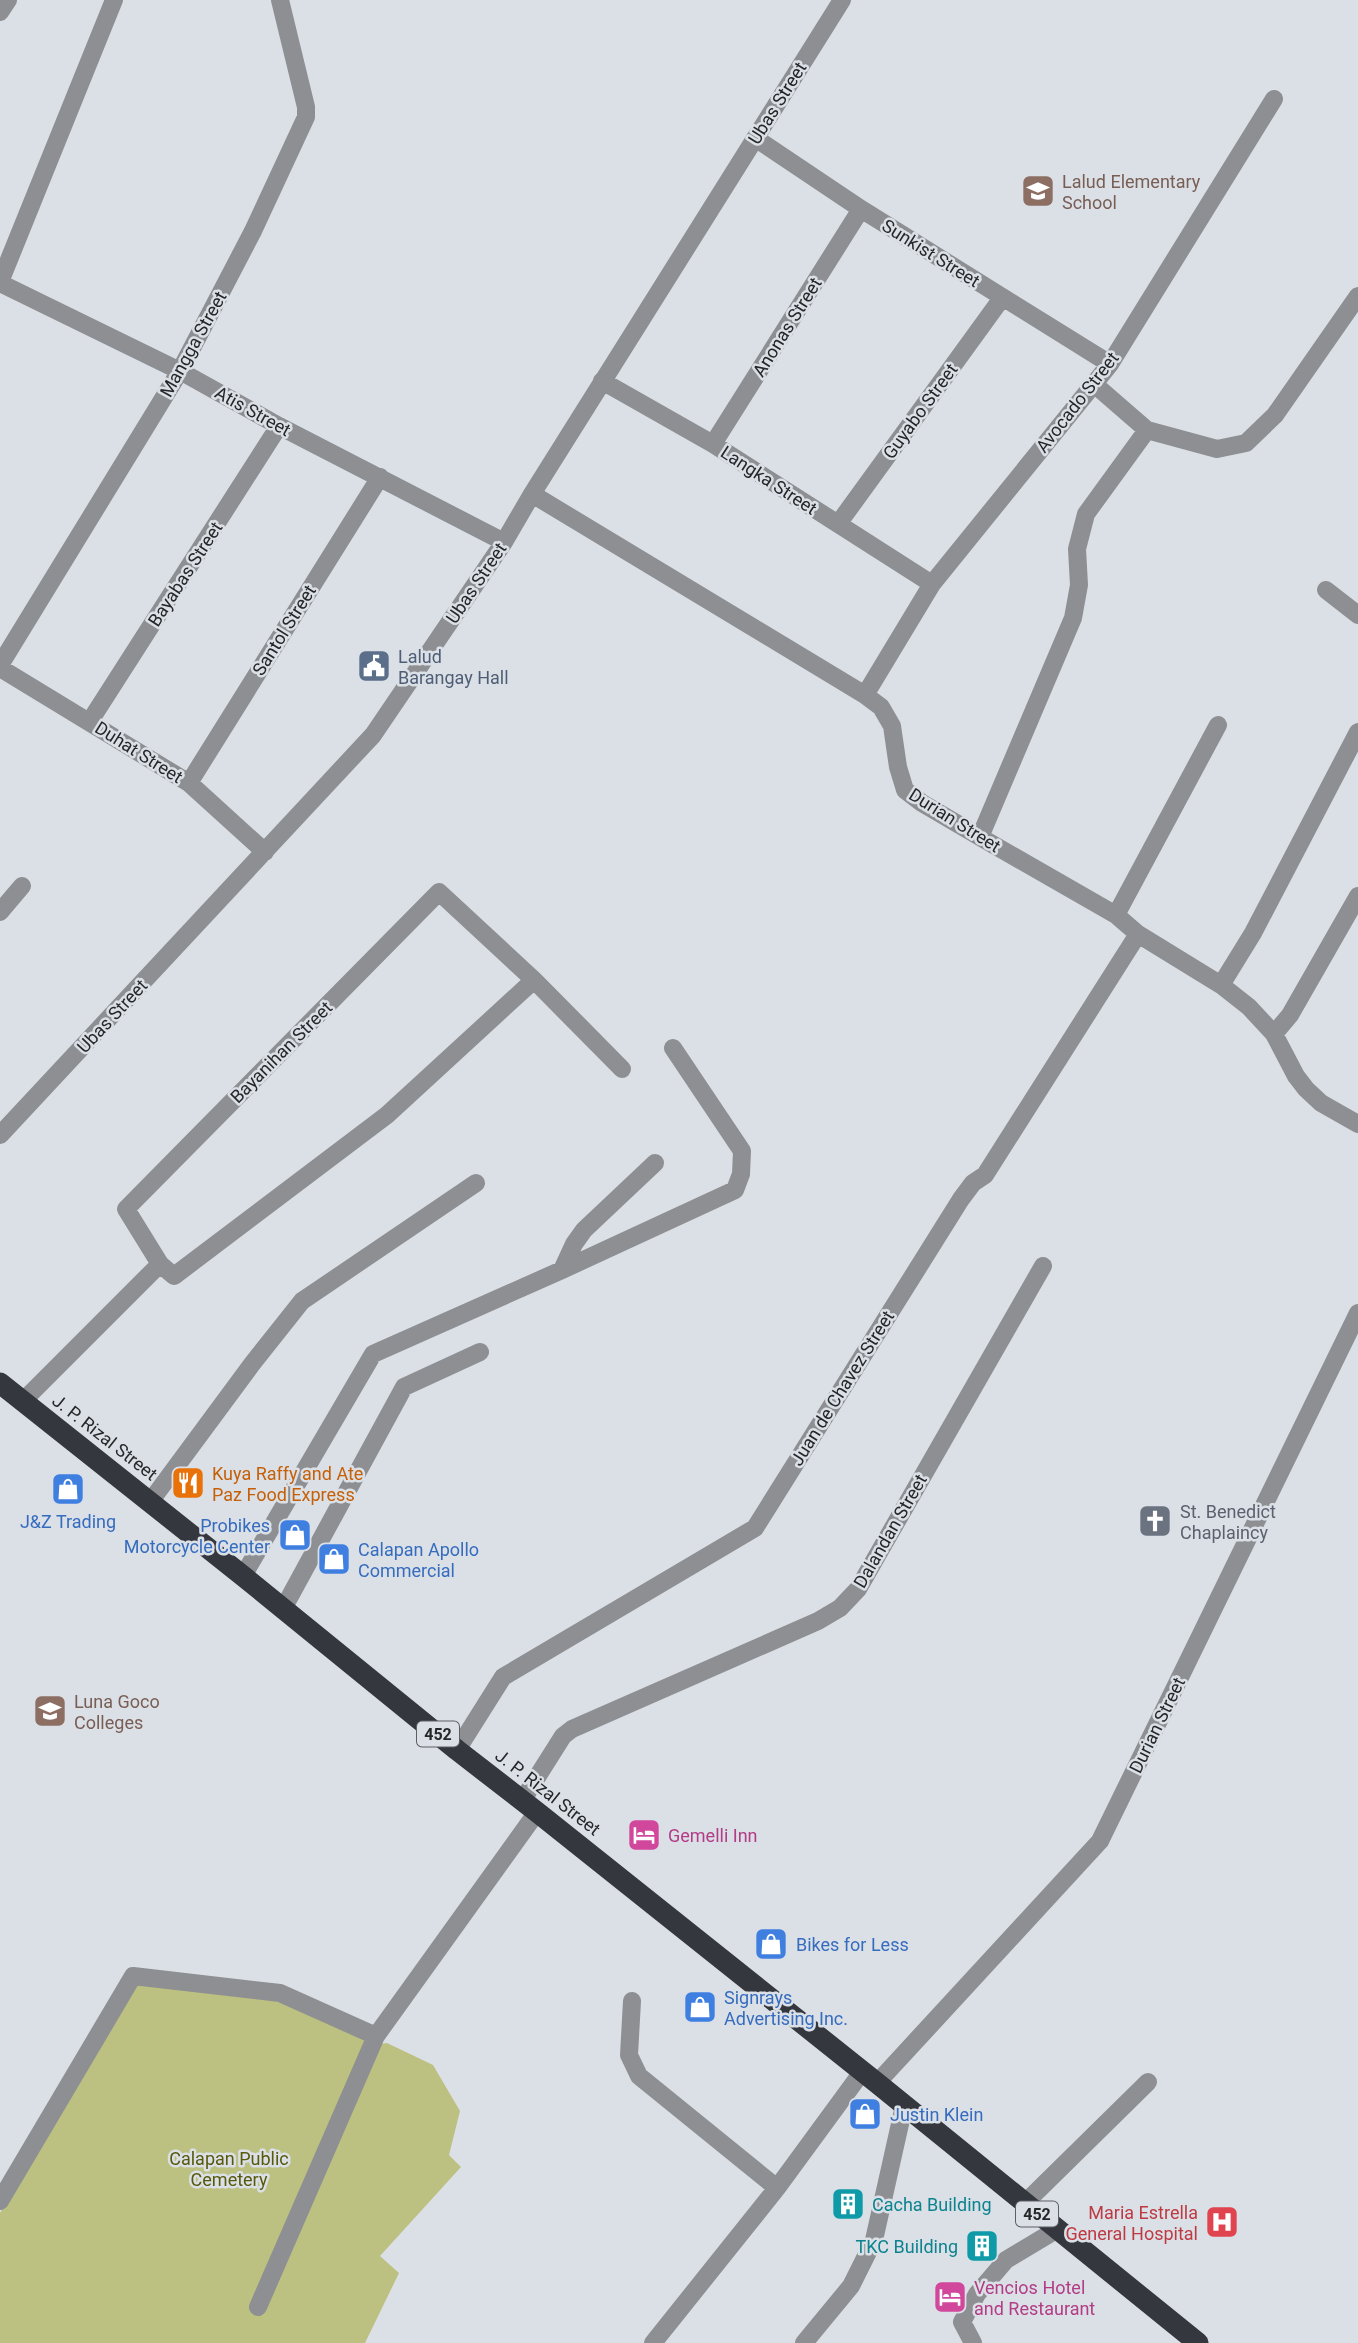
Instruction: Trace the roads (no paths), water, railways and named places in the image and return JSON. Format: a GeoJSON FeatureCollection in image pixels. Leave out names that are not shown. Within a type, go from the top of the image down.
{"type":"FeatureCollection","features":[{"type":"Feature","properties":{"kind":"highway","name":"J. P. Rizal Street"},"geometry":{"type":"LineString","coordinates":[[0,1383],[1198,2343]]}},
{"type":"Feature","properties":{"kind":"street"},"geometry":{"type":"LineString","coordinates":[[0,12],[8,0]]}},
{"type":"Feature","properties":{"kind":"street"},"geometry":{"type":"LineString","coordinates":[[0,282],[114,0]]}},
{"type":"Feature","properties":{"kind":"street","name":"Mangga Street"},"geometry":{"type":"LineString","coordinates":[[0,666],[180,371],[253,231],[306,117],[306,107],[279,0]]}},
{"type":"Feature","properties":{"kind":"street","name":"Ubas Street"},"geometry":{"type":"LineString","coordinates":[[0,1135],[373,736],[504,542],[842,0]]}},
{"type":"Feature","properties":{"kind":"street","name":"Avocado Street"},"geometry":{"type":"LineString","coordinates":[[865,695],[932,584],[1110,363],[1274,99]]}},
{"type":"Feature","properties":{"kind":"street","name":"Sunkist Street"},"geometry":{"type":"LineString","coordinates":[[755,138],[861,209],[1110,363]]}},
{"type":"Feature","properties":{"kind":"street","name":"Anonas Street"},"geometry":{"type":"LineString","coordinates":[[713,444],[861,209]]}},
{"type":"Feature","properties":{"kind":"street","name":"Atis Street"},"geometry":{"type":"LineString","coordinates":[[0,282],[180,371],[279,426],[504,542]]}},
{"type":"Feature","properties":{"kind":"street"},"geometry":{"type":"LineString","coordinates":[[1094,384],[1147,430],[1217,449],[1246,443],[1275,415],[1358,296]]}},
{"type":"Feature","properties":{"kind":"street","name":"Guyabo Street"},"geometry":{"type":"LineString","coordinates":[[838,524],[1002,298]]}},
{"type":"Feature","properties":{"kind":"street","name":"Langka Street"},"geometry":{"type":"LineString","coordinates":[[602,381],[713,444],[932,584]]}},
{"type":"Feature","properties":{"kind":"street","name":"Bayabas Street"},"geometry":{"type":"LineString","coordinates":[[90,721],[279,426]]}},
{"type":"Feature","properties":{"kind":"street"},"geometry":{"type":"LineString","coordinates":[[980,837],[1049,669],[1073,618],[1079,585],[1077,550],[1086,514],[1147,430]]}},
{"type":"Feature","properties":{"kind":"street","name":"Santol Street"},"geometry":{"type":"LineString","coordinates":[[189,783],[380,477]]}},
{"type":"Feature","properties":{"kind":"street","name":"Durian Street"},"geometry":{"type":"LineString","coordinates":[[532,494],[881,707],[892,726],[898,768],[905,790],[922,803],[1116,915],[1138,934],[1221,985],[1249,1007],[1273,1034],[1306,1089],[1321,1103],[1358,1124]]}},
{"type":"Feature","properties":{"kind":"street"},"geometry":{"type":"LineString","coordinates":[[1326,590],[1358,615]]}},
{"type":"Feature","properties":{"kind":"street","name":"Duhat Street"},"geometry":{"type":"LineString","coordinates":[[0,666],[189,783],[265,852]]}},
{"type":"Feature","properties":{"kind":"street"},"geometry":{"type":"LineString","coordinates":[[1116,915],[1218,725]]}},
{"type":"Feature","properties":{"kind":"street"},"geometry":{"type":"LineString","coordinates":[[1221,985],[1253,933],[1358,732]]}},
{"type":"Feature","properties":{"kind":"street"},"geometry":{"type":"LineString","coordinates":[[0,912],[22,886]]}},
{"type":"Feature","properties":{"kind":"street","name":"Bayanihan Street"},"geometry":{"type":"LineString","coordinates":[[160,1264],[127,1209],[439,892],[622,1069]]}},
{"type":"Feature","properties":{"kind":"street"},"geometry":{"type":"LineString","coordinates":[[1273,1034],[1290,1015],[1358,897]]}},
{"type":"Feature","properties":{"kind":"street","name":"Juan de Chavez Street"},"geometry":{"type":"LineString","coordinates":[[457,1751],[503,1678],[755,1528],[961,1199],[973,1183],[985,1175],[1138,934]]}},
{"type":"Feature","properties":{"kind":"street"},"geometry":{"type":"LineString","coordinates":[[23,1401],[160,1264],[174,1276],[366,1131],[534,981]]}},
{"type":"Feature","properties":{"kind":"street"},"geometry":{"type":"LineString","coordinates":[[243,1576],[373,1354],[735,1190],[741,1174],[742,1151],[673,1048]]}},
{"type":"Feature","properties":{"kind":"street"},"geometry":{"type":"LineString","coordinates":[[562,1270],[584,1230],[655,1163]]}},
{"type":"Feature","properties":{"kind":"street"},"geometry":{"type":"LineString","coordinates":[[150,1502],[302,1301],[476,1183]]}},
{"type":"Feature","properties":{"kind":"street","name":"Dalandan Street"},"geometry":{"type":"LineString","coordinates":[[258,2306],[376,2036],[530,1806],[563,1737],[572,1729],[818,1621],[840,1608],[858,1589],[1043,1266]]}},
{"type":"Feature","properties":{"kind":"street","name":"Durian Street"},"geometry":{"type":"LineString","coordinates":[[653,2343],[777,2188],[870,2078],[1100,1841],[1358,1313]]}},
{"type":"Feature","properties":{"kind":"street"},"geometry":{"type":"LineString","coordinates":[[283,1609],[404,1387],[480,1352]]}},
{"type":"Feature","properties":{"kind":"street"},"geometry":{"type":"LineString","coordinates":[[0,2201],[133,1976],[280,1993],[376,2036]]}},
{"type":"Feature","properties":{"kind":"street"},"geometry":{"type":"LineString","coordinates":[[632,2001],[629,2055],[639,2076],[777,2188]]}},
{"type":"Feature","properties":{"kind":"street"},"geometry":{"type":"LineString","coordinates":[[1025,2203],[1148,2082]]}},
{"type":"Feature","properties":{"kind":"street"},"geometry":{"type":"LineString","coordinates":[[804,2343],[851,2286],[874,2240],[904,2106]]}},
{"type":"Feature","properties":{"kind":"street"},"geometry":{"type":"LineString","coordinates":[[973,2343],[962,2322],[977,2294],[1006,2260],[1056,2230]]}},
{"type":"Feature","properties":{"kind":"place","name":"Lalud Elementary School"},"geometry":{"type":"Point","coordinates":[1038,191]}},
{"type":"Feature","properties":{"kind":"place","name":"Lalud Barangay Hall"},"geometry":{"type":"Point","coordinates":[374,666]}},
{"type":"Feature","properties":{"kind":"place","name":"Kuya Raffy and Ate Paz Food Express"},"geometry":{"type":"Point","coordinates":[188,1483]}},
{"type":"Feature","properties":{"kind":"place","name":"J&Z Trading"},"geometry":{"type":"Point","coordinates":[68,1489]}},
{"type":"Feature","properties":{"kind":"place","name":"St. Benedict Chaplaincy"},"geometry":{"type":"Point","coordinates":[1155,1521]}},
{"type":"Feature","properties":{"kind":"place","name":"Probikes Motorcycle Center"},"geometry":{"type":"Point","coordinates":[295,1535]}},
{"type":"Feature","properties":{"kind":"place","name":"Calapan Apollo Commercial"},"geometry":{"type":"Point","coordinates":[334,1559]}},
{"type":"Feature","properties":{"kind":"place","name":"Luna Goco Colleges"},"geometry":{"type":"Point","coordinates":[50,1711]}},
{"type":"Feature","properties":{"kind":"place","name":"Gemelli Inn"},"geometry":{"type":"Point","coordinates":[644,1835]}},
{"type":"Feature","properties":{"kind":"place","name":"Bikes for Less"},"geometry":{"type":"Point","coordinates":[771,1944]}},
{"type":"Feature","properties":{"kind":"place","name":"Signrays Advertising Inc."},"geometry":{"type":"Point","coordinates":[700,2007]}},
{"type":"Feature","properties":{"kind":"place","name":"Justin Klein"},"geometry":{"type":"Point","coordinates":[865,2114]}},
{"type":"Feature","properties":{"kind":"place","name":"Cacha Building"},"geometry":{"type":"Point","coordinates":[848,2204]}},
{"type":"Feature","properties":{"kind":"place","name":"Maria Estrella General Hospital"},"geometry":{"type":"Point","coordinates":[1222,2222]}},
{"type":"Feature","properties":{"kind":"place","name":"TKC Building"},"geometry":{"type":"Point","coordinates":[982,2246]}},
{"type":"Feature","properties":{"kind":"place","name":"Vencios Hotel and Restaurant"},"geometry":{"type":"Point","coordinates":[950,2297]}},
{"type":"Feature","properties":{"kind":"park label","name":"Calapan Public Cemetery"},"geometry":{"type":"Point","coordinates":[229,2168]}}]}
